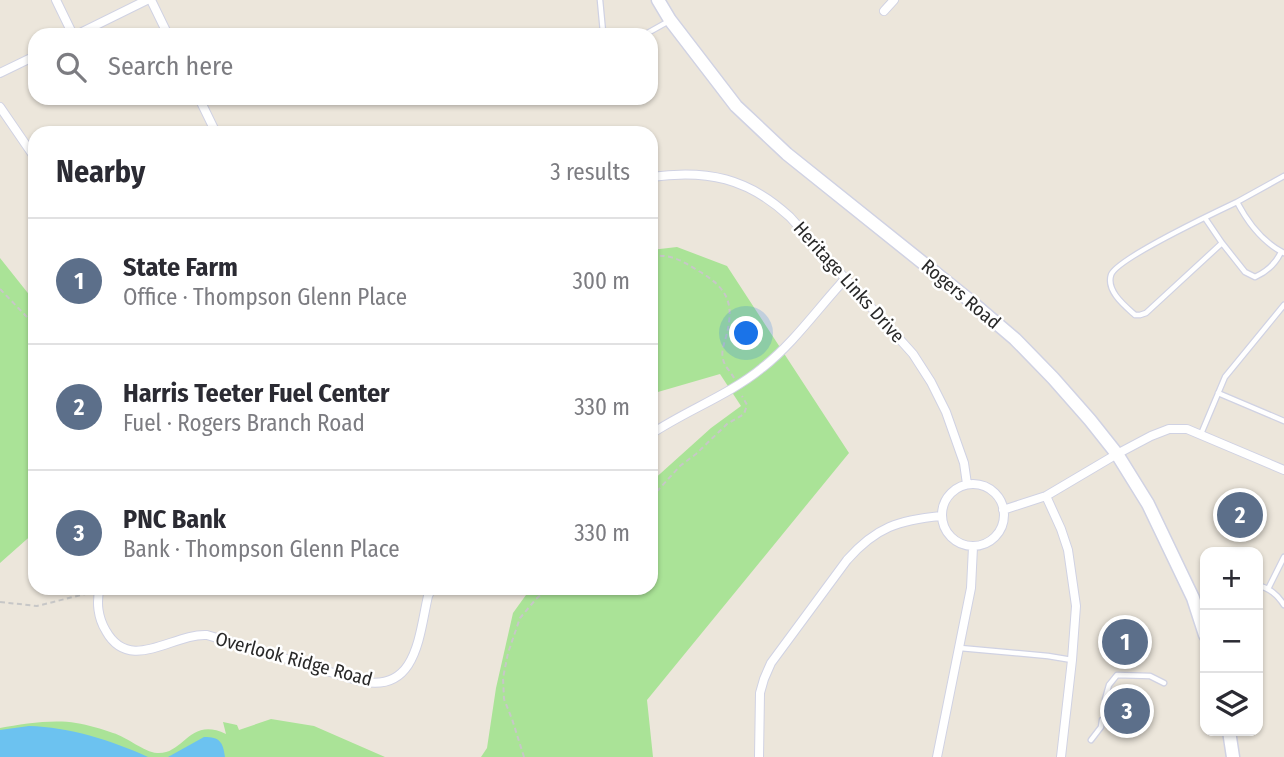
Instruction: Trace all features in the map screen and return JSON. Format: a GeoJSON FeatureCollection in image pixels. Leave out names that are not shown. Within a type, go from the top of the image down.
{"type":"FeatureCollection","features":[{"type":"Feature","properties":{"kind":"main road","name":"Rogers Road"},"geometry":{"type":"LineString","coordinates":[[658,0],[670,20],[736,106],[788,154],[968,299],[1015,340],[1068,395],[1118,454],[1199,597]]}},
{"type":"Feature","properties":{"kind":"main road"},"geometry":{"type":"LineString","coordinates":[[1230,736],[1233,757]]}},
{"type":"Feature","properties":{"kind":"street"},"geometry":{"type":"LineString","coordinates":[[55,0],[71,28]]}},
{"type":"Feature","properties":{"kind":"street"},"geometry":{"type":"LineString","coordinates":[[90,28],[149,0],[164,28]]}},
{"type":"Feature","properties":{"kind":"street"},"geometry":{"type":"LineString","coordinates":[[884,11],[894,0]]}},
{"type":"Feature","properties":{"kind":"street"},"geometry":{"type":"LineString","coordinates":[[0,74],[28,60]]}},
{"type":"Feature","properties":{"kind":"street"},"geometry":{"type":"LineString","coordinates":[[202,105],[213,126]]}},
{"type":"Feature","properties":{"kind":"street"},"geometry":{"type":"LineString","coordinates":[[0,107],[28,148]]}},
{"type":"Feature","properties":{"kind":"street","name":"Heritage Links Drive"},"geometry":{"type":"LineString","coordinates":[[658,176],[681,173],[711,175],[728,180],[759,193],[790,217],[913,354],[946,412],[964,463],[967,485]]}},
{"type":"Feature","properties":{"kind":"street"},"geometry":{"type":"LineString","coordinates":[[658,429],[764,367],[846,278]]}},
{"type":"Feature","properties":{"kind":"street"},"geometry":{"type":"LineString","coordinates":[[1003,510],[1046,496],[1151,436],[1169,429],[1187,429],[1284,470]]}},
{"type":"Feature","properties":{"kind":"street"},"geometry":{"type":"LineString","coordinates":[[967,485],[986,487],[1000,501],[1003,510],[1004,519],[997,535],[982,545],[973,547],[954,541],[943,526],[941,516],[948,495],[960,486],[967,485]]}},
{"type":"Feature","properties":{"kind":"street"},"geometry":{"type":"LineString","coordinates":[[1046,496],[1068,550],[1076,606],[1061,757]]}},
{"type":"Feature","properties":{"kind":"street"},"geometry":{"type":"LineString","coordinates":[[759,757],[760,693],[771,663],[847,560],[868,539],[893,525],[941,516]]}},
{"type":"Feature","properties":{"kind":"street"},"geometry":{"type":"LineString","coordinates":[[937,757],[971,588],[973,547]]}},
{"type":"Feature","properties":{"kind":"street","name":"Overlook Ridge Road"},"geometry":{"type":"LineString","coordinates":[[97,595],[105,630],[117,645],[130,650],[145,651],[192,635],[207,635],[360,681],[379,683],[395,679],[411,661],[428,595]]}},
{"type":"Feature","properties":{"kind":"lane"},"geometry":{"type":"LineString","coordinates":[[600,0],[603,28]]}},
{"type":"Feature","properties":{"kind":"lane"},"geometry":{"type":"LineString","coordinates":[[656,28],[670,20]]}},
{"type":"Feature","properties":{"kind":"lane"},"geometry":{"type":"LineString","coordinates":[[1222,243],[1146,313],[1135,315],[1110,286],[1111,273],[1123,261],[1284,176]]}},
{"type":"Feature","properties":{"kind":"lane"},"geometry":{"type":"LineString","coordinates":[[1205,218],[1245,272],[1255,277],[1262,274],[1283,252],[1272,247],[1256,231],[1237,202]]}},
{"type":"Feature","properties":{"kind":"lane"},"geometry":{"type":"LineString","coordinates":[[1201,434],[1225,377],[1284,305]]}},
{"type":"Feature","properties":{"kind":"lane"},"geometry":{"type":"LineString","coordinates":[[1218,393],[1284,421]]}},
{"type":"Feature","properties":{"kind":"lane"},"geometry":{"type":"LineString","coordinates":[[1268,589],[1284,557]]}},
{"type":"Feature","properties":{"kind":"lane"},"geometry":{"type":"LineString","coordinates":[[1263,587],[1278,596],[1284,605]]}},
{"type":"Feature","properties":{"kind":"lane"},"geometry":{"type":"LineString","coordinates":[[960,648],[1072,660]]}},
{"type":"Feature","properties":{"kind":"lane"},"geometry":{"type":"LineString","coordinates":[[1105,699],[1109,685],[1117,675],[1150,676],[1164,683]]}},
{"type":"Feature","properties":{"kind":"lane"},"geometry":{"type":"LineString","coordinates":[[1091,740],[1101,727],[1102,720]]}},
{"type":"Feature","properties":{"kind":"path"},"geometry":{"type":"LineString","coordinates":[[658,256],[677,258],[713,281],[728,297],[731,311],[722,358],[747,405],[744,414],[727,424],[680,466],[658,490]]}},
{"type":"Feature","properties":{"kind":"path"},"geometry":{"type":"LineString","coordinates":[[0,289],[28,318]]}},
{"type":"Feature","properties":{"kind":"path"},"geometry":{"type":"LineString","coordinates":[[0,602],[27,606],[48,604],[79,595]]}},
{"type":"Feature","properties":{"kind":"path"},"geometry":{"type":"LineString","coordinates":[[524,757],[504,699],[503,678],[520,618],[540,595]]}},
{"type":"Feature","properties":{"kind":"green space"},"geometry":{"type":"Polygon","coordinates":[[[677,247],[727,266],[849,453],[647,700],[653,757],[481,757],[487,748],[496,688],[513,613],[526,595],[658,595],[658,476],[711,428],[741,406],[720,374],[658,392],[658,249],[677,247]]]}},
{"type":"Feature","properties":{"kind":"green space"},"geometry":{"type":"Polygon","coordinates":[[[0,258],[28,293],[28,538],[0,563],[0,258]]]}},
{"type":"Feature","properties":{"kind":"green space"},"geometry":{"type":"Polygon","coordinates":[[[271,719],[314,726],[385,757],[0,757],[0,728],[38,722],[81,724],[118,735],[157,753],[174,748],[203,730],[226,734],[223,722],[237,725],[239,730],[271,719]]]}},
{"type":"Feature","properties":{"kind":"water"},"geometry":{"type":"Polygon","coordinates":[[[29,726],[90,735],[148,757],[0,757],[0,730],[29,726]]]}},
{"type":"Feature","properties":{"kind":"water"},"geometry":{"type":"Polygon","coordinates":[[[204,737],[220,741],[225,757],[168,757],[204,737]]]}},
{"type":"Feature","properties":{"kind":"place","name":"Harris Teeter Fuel Center"},"geometry":{"type":"Point","coordinates":[1240,515]}},
{"type":"Feature","properties":{"kind":"place","name":"State Farm"},"geometry":{"type":"Point","coordinates":[1125,642]}},
{"type":"Feature","properties":{"kind":"place","name":"PNC Bank"},"geometry":{"type":"Point","coordinates":[1127,711]}}]}
